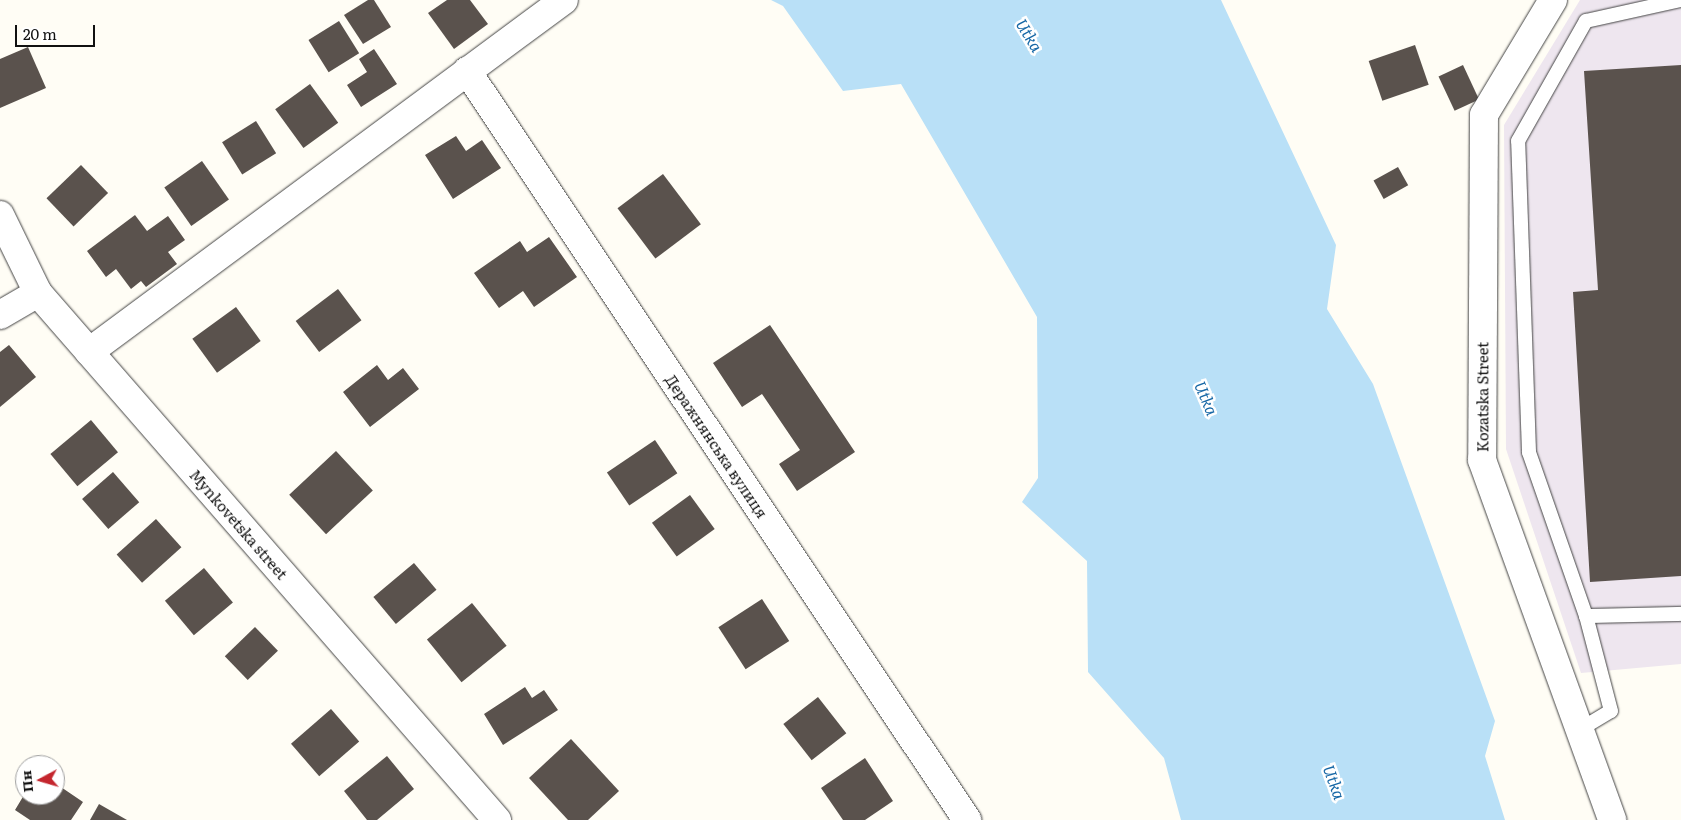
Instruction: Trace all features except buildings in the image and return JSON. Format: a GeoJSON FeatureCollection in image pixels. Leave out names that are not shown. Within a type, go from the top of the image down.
{"type":"FeatureCollection","features":[{"type":"Feature","properties":{"kind":"street"},"geometry":{"type":"LineString","coordinates":[[89,352],[564,0]]}},
{"type":"Feature","properties":{"kind":"street","name":"Kozatska Street"},"geometry":{"type":"LineString","coordinates":[[1554,0],[1484,114],[1482,460],[1612,820]]}},
{"type":"Feature","properties":{"kind":"street","name":"Деражнянська вулиця"},"geometry":{"type":"LineString","coordinates":[[467,71],[967,820]]}},
{"type":"Feature","properties":{"kind":"street","name":"Mynkovetska street"},"geometry":{"type":"LineString","coordinates":[[0,215],[38,293],[497,820]]}},
{"type":"Feature","properties":{"kind":"street"},"geometry":{"type":"LineString","coordinates":[[0,315],[38,293]]}},
{"type":"Feature","properties":{"kind":"lane"},"geometry":{"type":"LineString","coordinates":[[1579,730],[1611,711],[1586,616],[1529,452],[1518,141],[1586,21],[1681,0]]}},
{"type":"Feature","properties":{"kind":"lane"},"geometry":{"type":"LineString","coordinates":[[1586,616],[1681,614]]}},
{"type":"Feature","properties":{"kind":"shaded area"},"geometry":{"type":"Polygon","coordinates":[[[1580,0],[1681,0],[1681,664],[1581,673],[1506,449],[1504,125],[1580,0]]]}},
{"type":"Feature","properties":{"kind":"water","name":"Utka"},"geometry":{"type":"Polygon","coordinates":[[[771,0],[1221,0],[1336,245],[1327,309],[1373,384],[1495,721],[1485,756],[1505,820],[1181,820],[1164,758],[1088,672],[1087,561],[1022,502],[1038,478],[1037,317],[901,84],[843,91],[783,6],[771,0]]]}}]}
